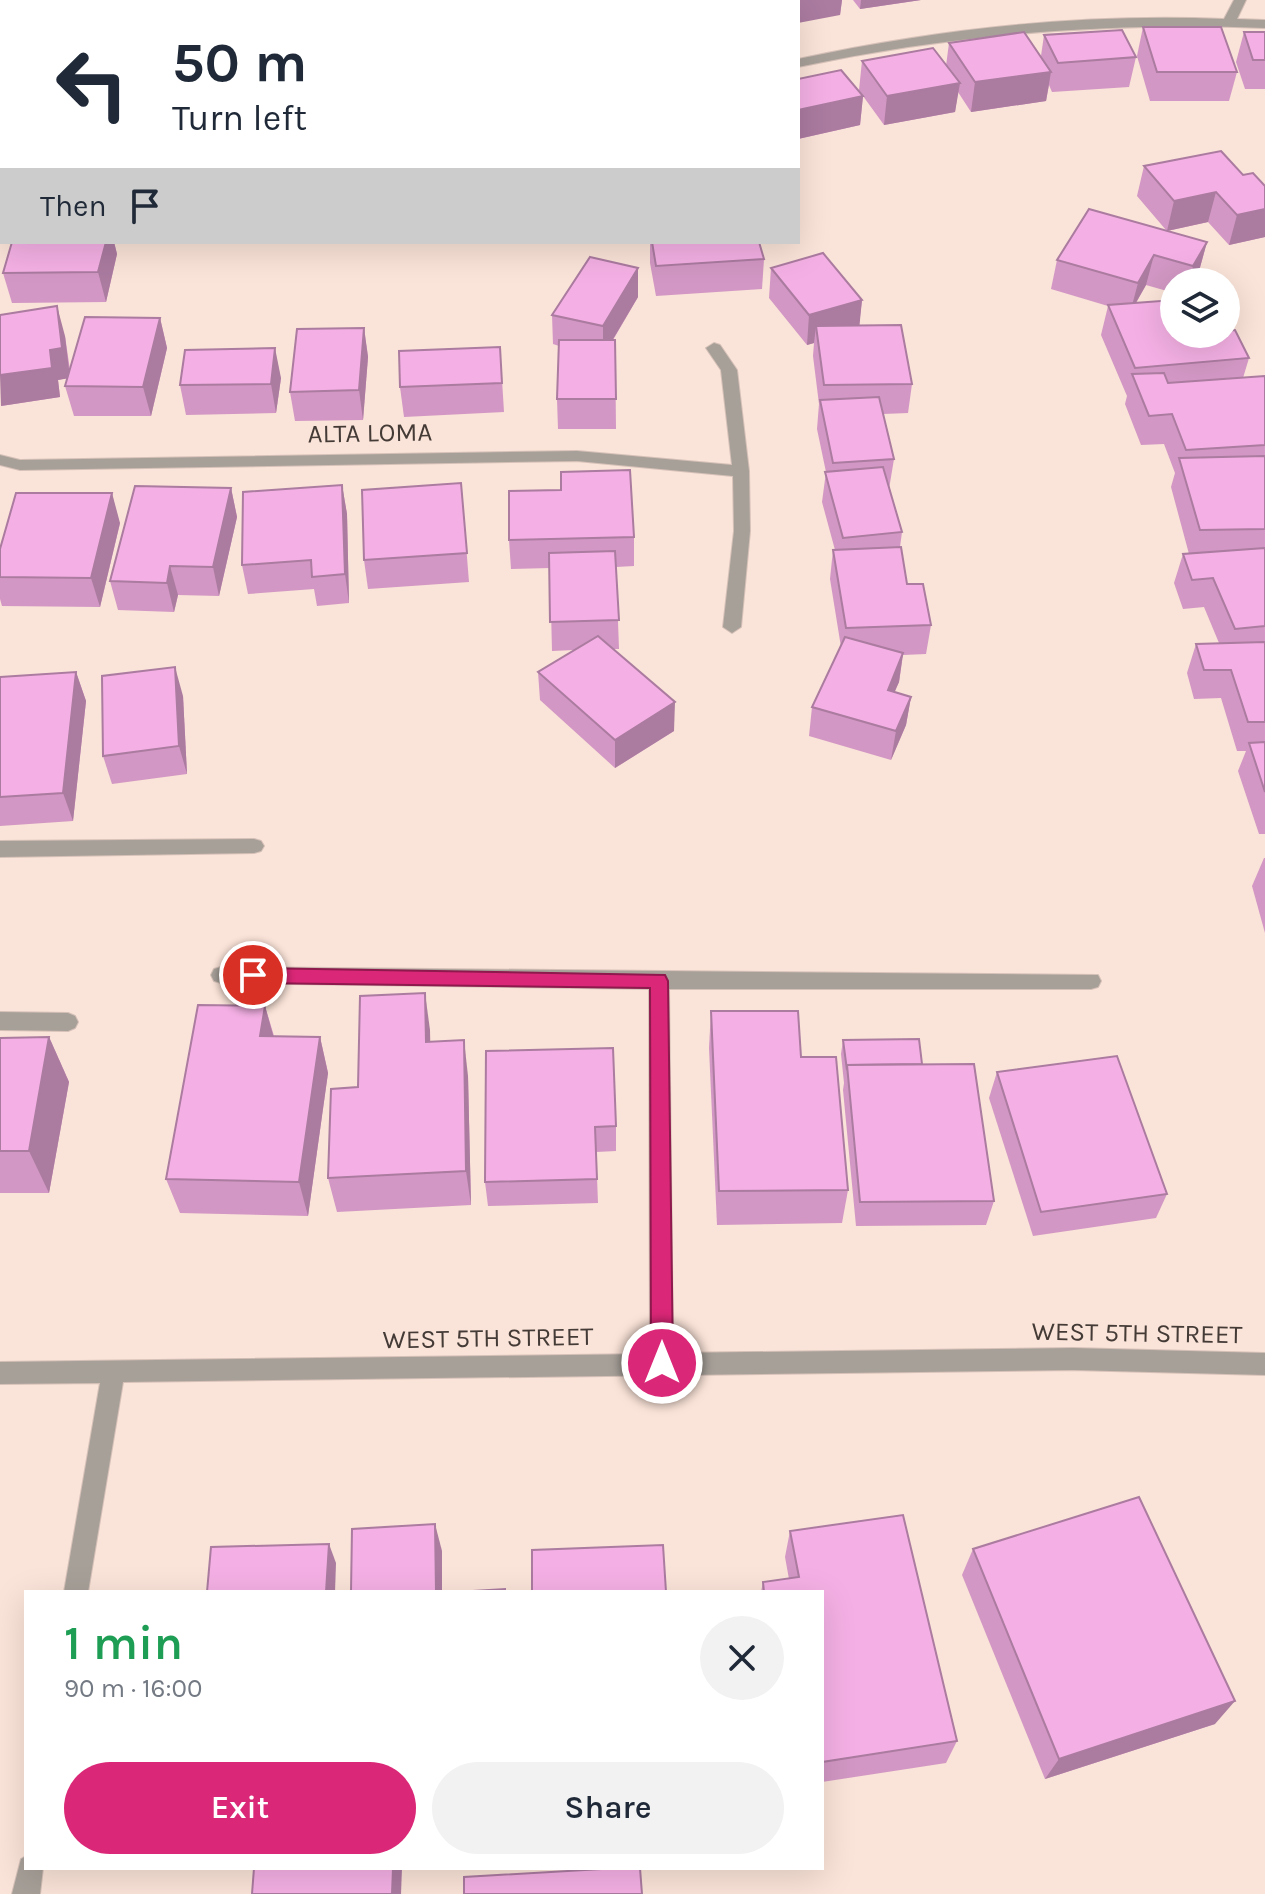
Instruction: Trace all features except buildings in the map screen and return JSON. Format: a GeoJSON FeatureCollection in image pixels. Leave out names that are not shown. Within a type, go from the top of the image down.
{"type":"FeatureCollection","features":[{"type":"Feature","properties":{"kind":"street"},"geometry":{"type":"LineString","coordinates":[[1229,22],[1240,0]]}},
{"type":"Feature","properties":{"kind":"street"},"geometry":{"type":"LineString","coordinates":[[800,63],[916,39],[981,31],[1119,21],[1265,24]]}},
{"type":"Feature","properties":{"kind":"street"},"geometry":{"type":"LineString","coordinates":[[714,348],[729,370],[741,471],[742,531],[732,627]]}},
{"type":"Feature","properties":{"kind":"street","name":"ALTA LOMA"},"geometry":{"type":"LineString","coordinates":[[0,460],[20,465],[577,456],[741,471]]}},
{"type":"Feature","properties":{"kind":"street"},"geometry":{"type":"LineString","coordinates":[[0,849],[254,846]]}},
{"type":"Feature","properties":{"kind":"street"},"geometry":{"type":"LineString","coordinates":[[221,975],[659,981],[1091,981]]}},
{"type":"Feature","properties":{"kind":"street"},"geometry":{"type":"LineString","coordinates":[[659,981],[662,1363]]}},
{"type":"Feature","properties":{"kind":"street"},"geometry":{"type":"LineString","coordinates":[[0,1021],[68,1022]]}},
{"type":"Feature","properties":{"kind":"street","name":"WEST 5TH STREET"},"geometry":{"type":"LineString","coordinates":[[0,1373],[1073,1359],[1265,1364]]}},
{"type":"Feature","properties":{"kind":"street"},"geometry":{"type":"LineString","coordinates":[[76,1590],[113,1372]]}},
{"type":"Feature","properties":{"kind":"street"},"geometry":{"type":"LineString","coordinates":[[26,1894],[30,1870]]}},
{"type":"Feature","properties":{"kind":"route"},"geometry":{"type":"LineString","coordinates":[[253,975],[659,981],[662,1363]]}}]}
